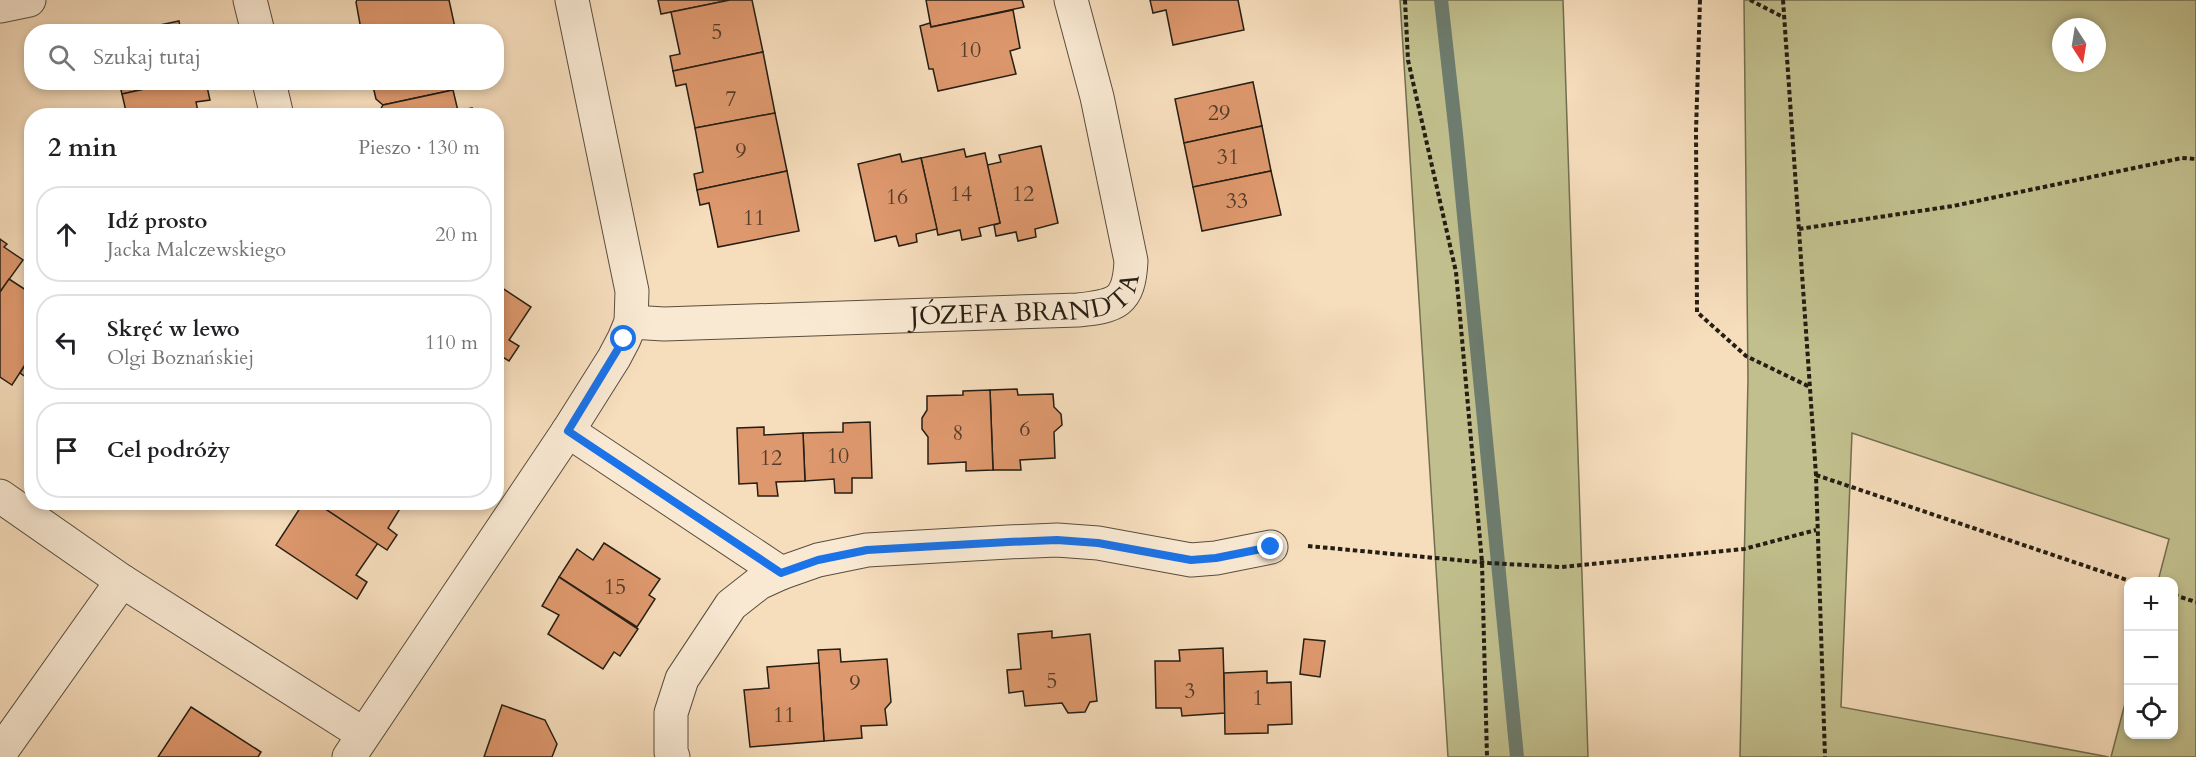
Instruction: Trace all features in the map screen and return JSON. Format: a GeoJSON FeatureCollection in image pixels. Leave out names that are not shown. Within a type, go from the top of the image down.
{"type":"FeatureCollection","features":[{"type":"Feature","properties":{"kind":"street"},"geometry":{"type":"LineString","coordinates":[[0,6],[29,0]]}},
{"type":"Feature","properties":{"kind":"street"},"geometry":{"type":"LineString","coordinates":[[250,0],[256,24]]}},
{"type":"Feature","properties":{"kind":"street"},"geometry":{"type":"LineString","coordinates":[[0,496],[356,746],[568,431],[614,358],[631,322],[632,291],[572,0]]}},
{"type":"Feature","properties":{"kind":"street","name":"JÓZEFA BRANDTA"},"geometry":{"type":"LineString","coordinates":[[631,322],[664,324],[1078,310],[1106,307],[1118,301],[1128,283],[1131,261],[1097,97],[1071,0]]}},
{"type":"Feature","properties":{"kind":"street"},"geometry":{"type":"LineString","coordinates":[[271,90],[275,108]]}},
{"type":"Feature","properties":{"kind":"street"},"geometry":{"type":"LineString","coordinates":[[568,431],[781,573]]}},
{"type":"Feature","properties":{"kind":"street"},"geometry":{"type":"LineString","coordinates":[[673,757],[670,752],[671,714],[682,679],[731,605],[759,583],[818,560],[867,550],[1057,540],[1098,543],[1191,560],[1216,558],[1271,547]]}},
{"type":"Feature","properties":{"kind":"street"},"geometry":{"type":"LineString","coordinates":[[0,753],[122,581]]}},
{"type":"Feature","properties":{"kind":"path"},"geometry":{"type":"LineString","coordinates":[[1405,0],[1408,60],[1456,272],[1482,562],[1487,757]]}},
{"type":"Feature","properties":{"kind":"path"},"geometry":{"type":"LineString","coordinates":[[1700,0],[1696,131],[1697,312],[1746,356],[1810,387]]}},
{"type":"Feature","properties":{"kind":"path"},"geometry":{"type":"LineString","coordinates":[[1750,0],[1784,18]]}},
{"type":"Feature","properties":{"kind":"path"},"geometry":{"type":"LineString","coordinates":[[1783,0],[1816,475],[1825,757]]}},
{"type":"Feature","properties":{"kind":"path"},"geometry":{"type":"LineString","coordinates":[[1799,229],[1953,206],[2182,158],[2196,159]]}},
{"type":"Feature","properties":{"kind":"path"},"geometry":{"type":"LineString","coordinates":[[1816,475],[2124,579]]}},
{"type":"Feature","properties":{"kind":"path"},"geometry":{"type":"LineString","coordinates":[[1271,547],[1287,544],[1489,563],[1561,567],[1744,549],[1816,530]]}},
{"type":"Feature","properties":{"kind":"path"},"geometry":{"type":"LineString","coordinates":[[2178,596],[2196,603]]}},
{"type":"Feature","properties":{"kind":"shaded area"},"geometry":{"type":"Polygon","coordinates":[[[1400,0],[1563,0],[1588,757],[1448,757],[1400,0]]]}},
{"type":"Feature","properties":{"kind":"shaded area"},"geometry":{"type":"Polygon","coordinates":[[[1744,0],[2196,0],[2196,757],[2111,757],[2124,707],[2124,739],[2178,739],[2178,577],[2159,577],[2169,539],[1852,433],[1841,707],[2109,757],[1740,757],[1748,379],[1744,0]]]}},
{"type":"Feature","properties":{"kind":"building"},"geometry":{"type":"Polygon","coordinates":[[[357,0],[449,0],[454,24],[360,24],[357,0]]]}},
{"type":"Feature","properties":{"kind":"building"},"geometry":{"type":"Polygon","coordinates":[[[658,0],[730,0],[661,14],[658,0]]]}},
{"type":"Feature","properties":{"kind":"building"},"geometry":{"type":"Polygon","coordinates":[[[730,0],[752,0],[763,52],[673,71],[670,56],[680,54],[671,12],[730,0]]]}},
{"type":"Feature","properties":{"kind":"building"},"geometry":{"type":"Polygon","coordinates":[[[926,0],[1022,0],[1024,7],[931,27],[926,0]]]}},
{"type":"Feature","properties":{"kind":"building"},"geometry":{"type":"Polygon","coordinates":[[[1150,0],[1238,0],[1244,30],[1173,45],[1166,10],[1153,13],[1150,0]]]}},
{"type":"Feature","properties":{"kind":"building"},"geometry":{"type":"Polygon","coordinates":[[[1013,10],[1020,48],[1010,51],[1016,74],[938,91],[933,69],[929,69],[920,26],[930,23],[931,27],[1013,10]]]}},
{"type":"Feature","properties":{"kind":"building"},"geometry":{"type":"Polygon","coordinates":[[[763,52],[775,113],[695,128],[686,84],[676,86],[673,71],[763,52]]]}},
{"type":"Feature","properties":{"kind":"building"},"geometry":{"type":"Polygon","coordinates":[[[1253,82],[1262,126],[1184,143],[1175,99],[1253,82]]]}},
{"type":"Feature","properties":{"kind":"building"},"geometry":{"type":"Polygon","coordinates":[[[121,90],[140,90],[122,94],[121,90]]]}},
{"type":"Feature","properties":{"kind":"building"},"geometry":{"type":"Polygon","coordinates":[[[140,90],[208,90],[210,100],[196,102],[197,108],[125,108],[122,94],[140,90]]]}},
{"type":"Feature","properties":{"kind":"building"},"geometry":{"type":"Polygon","coordinates":[[[374,90],[453,90],[383,105],[376,99],[374,90]]]}},
{"type":"Feature","properties":{"kind":"building"},"geometry":{"type":"Polygon","coordinates":[[[453,90],[457,108],[381,108],[383,105],[453,90]]]}},
{"type":"Feature","properties":{"kind":"building"},"geometry":{"type":"Polygon","coordinates":[[[775,113],[787,171],[697,190],[694,174],[703,172],[695,128],[775,113]]]}},
{"type":"Feature","properties":{"kind":"building"},"geometry":{"type":"Polygon","coordinates":[[[1262,126],[1271,171],[1193,187],[1184,143],[1262,126]]]}},
{"type":"Feature","properties":{"kind":"building"},"geometry":{"type":"Polygon","coordinates":[[[1041,146],[1058,223],[1035,229],[1036,237],[1018,241],[1016,232],[996,236],[994,225],[1000,223],[987,165],[1001,162],[999,155],[1041,146]]]}},
{"type":"Feature","properties":{"kind":"building"},"geometry":{"type":"Polygon","coordinates":[[[964,149],[966,157],[985,153],[1000,223],[979,228],[981,236],[962,240],[960,230],[938,235],[921,158],[964,149]]]}},
{"type":"Feature","properties":{"kind":"building"},"geometry":{"type":"Polygon","coordinates":[[[900,154],[902,162],[921,158],[937,229],[916,234],[917,242],[899,246],[896,236],[875,241],[858,164],[900,154]]]}},
{"type":"Feature","properties":{"kind":"building"},"geometry":{"type":"Polygon","coordinates":[[[787,171],[799,231],[718,247],[709,203],[700,205],[697,190],[787,171]]]}},
{"type":"Feature","properties":{"kind":"building"},"geometry":{"type":"Polygon","coordinates":[[[1271,171],[1281,215],[1202,231],[1193,187],[1271,171]]]}},
{"type":"Feature","properties":{"kind":"building"},"geometry":{"type":"Polygon","coordinates":[[[0,239],[7,244],[4,247],[23,260],[0,292],[0,239]]]}},
{"type":"Feature","properties":{"kind":"building"},"geometry":{"type":"Polygon","coordinates":[[[9,279],[24,289],[24,366],[12,385],[0,377],[0,292],[9,279]]]}},
{"type":"Feature","properties":{"kind":"building"},"geometry":{"type":"Polygon","coordinates":[[[504,289],[531,307],[509,340],[519,346],[509,361],[504,358],[504,289]]]}},
{"type":"Feature","properties":{"kind":"building"},"geometry":{"type":"Polygon","coordinates":[[[1017,389],[1018,395],[1053,394],[1054,407],[1061,414],[1062,425],[1054,432],[1055,458],[1020,460],[1021,470],[993,470],[990,390],[1017,389]]]}},
{"type":"Feature","properties":{"kind":"building"},"geometry":{"type":"Polygon","coordinates":[[[990,390],[993,470],[966,471],[966,462],[928,464],[928,437],[922,429],[922,418],[927,410],[927,396],[963,395],[963,391],[990,390]]]}},
{"type":"Feature","properties":{"kind":"building"},"geometry":{"type":"Polygon","coordinates":[[[870,422],[872,478],[852,478],[852,493],[835,493],[834,479],[805,481],[803,433],[843,432],[843,423],[870,422]]]}},
{"type":"Feature","properties":{"kind":"building"},"geometry":{"type":"Polygon","coordinates":[[[764,427],[764,435],[803,433],[805,481],[776,482],[778,496],[758,496],[757,483],[739,484],[737,428],[764,427]]]}},
{"type":"Feature","properties":{"kind":"building"},"geometry":{"type":"Polygon","coordinates":[[[299,510],[327,510],[378,543],[356,575],[367,582],[357,599],[276,545],[299,510]]]}},
{"type":"Feature","properties":{"kind":"building"},"geometry":{"type":"Polygon","coordinates":[[[327,510],[399,510],[388,528],[397,535],[387,550],[327,510]]]}},
{"type":"Feature","properties":{"kind":"building"},"geometry":{"type":"Polygon","coordinates":[[[604,543],[660,579],[649,595],[655,599],[637,627],[559,577],[577,549],[593,560],[604,543]]]}},
{"type":"Feature","properties":{"kind":"building"},"geometry":{"type":"Polygon","coordinates":[[[559,577],[638,629],[620,656],[614,652],[603,669],[548,634],[559,615],[542,606],[559,577]]]}},
{"type":"Feature","properties":{"kind":"building"},"geometry":{"type":"Polygon","coordinates":[[[1052,631],[1052,638],[1090,634],[1097,701],[1090,702],[1085,712],[1068,713],[1062,703],[1025,706],[1023,691],[1009,693],[1007,670],[1021,669],[1018,634],[1052,631]]]}},
{"type":"Feature","properties":{"kind":"building"},"geometry":{"type":"Polygon","coordinates":[[[1304,639],[1325,641],[1320,677],[1300,674],[1304,639]]]}},
{"type":"Feature","properties":{"kind":"building"},"geometry":{"type":"Polygon","coordinates":[[[1223,648],[1225,713],[1182,716],[1181,708],[1156,708],[1155,661],[1180,661],[1179,650],[1223,648]]]}},
{"type":"Feature","properties":{"kind":"building"},"geometry":{"type":"Polygon","coordinates":[[[840,649],[841,662],[887,659],[891,702],[885,709],[887,725],[861,726],[862,738],[824,741],[818,650],[840,649]]]}},
{"type":"Feature","properties":{"kind":"building"},"geometry":{"type":"Polygon","coordinates":[[[819,663],[824,741],[750,747],[744,690],[769,688],[767,667],[819,663]]]}},
{"type":"Feature","properties":{"kind":"building"},"geometry":{"type":"Polygon","coordinates":[[[1267,671],[1267,683],[1291,682],[1292,724],[1268,725],[1268,733],[1225,734],[1224,673],[1267,671]]]}},
{"type":"Feature","properties":{"kind":"building"},"geometry":{"type":"Polygon","coordinates":[[[502,705],[545,720],[557,744],[552,757],[484,757],[502,705]]]}},
{"type":"Feature","properties":{"kind":"building"},"geometry":{"type":"Polygon","coordinates":[[[191,707],[261,752],[258,757],[158,757],[191,707]]]}},
{"type":"Feature","properties":{"kind":"waterway"},"geometry":{"type":"LineString","coordinates":[[1441,0],[1517,757]]}},
{"type":"Feature","properties":{"kind":"route"},"geometry":{"type":"LineString","coordinates":[[624,339],[568,431],[781,573],[818,560],[867,550],[1008,542],[1057,540],[1098,543],[1191,560],[1216,558],[1271,547]]}}]}
